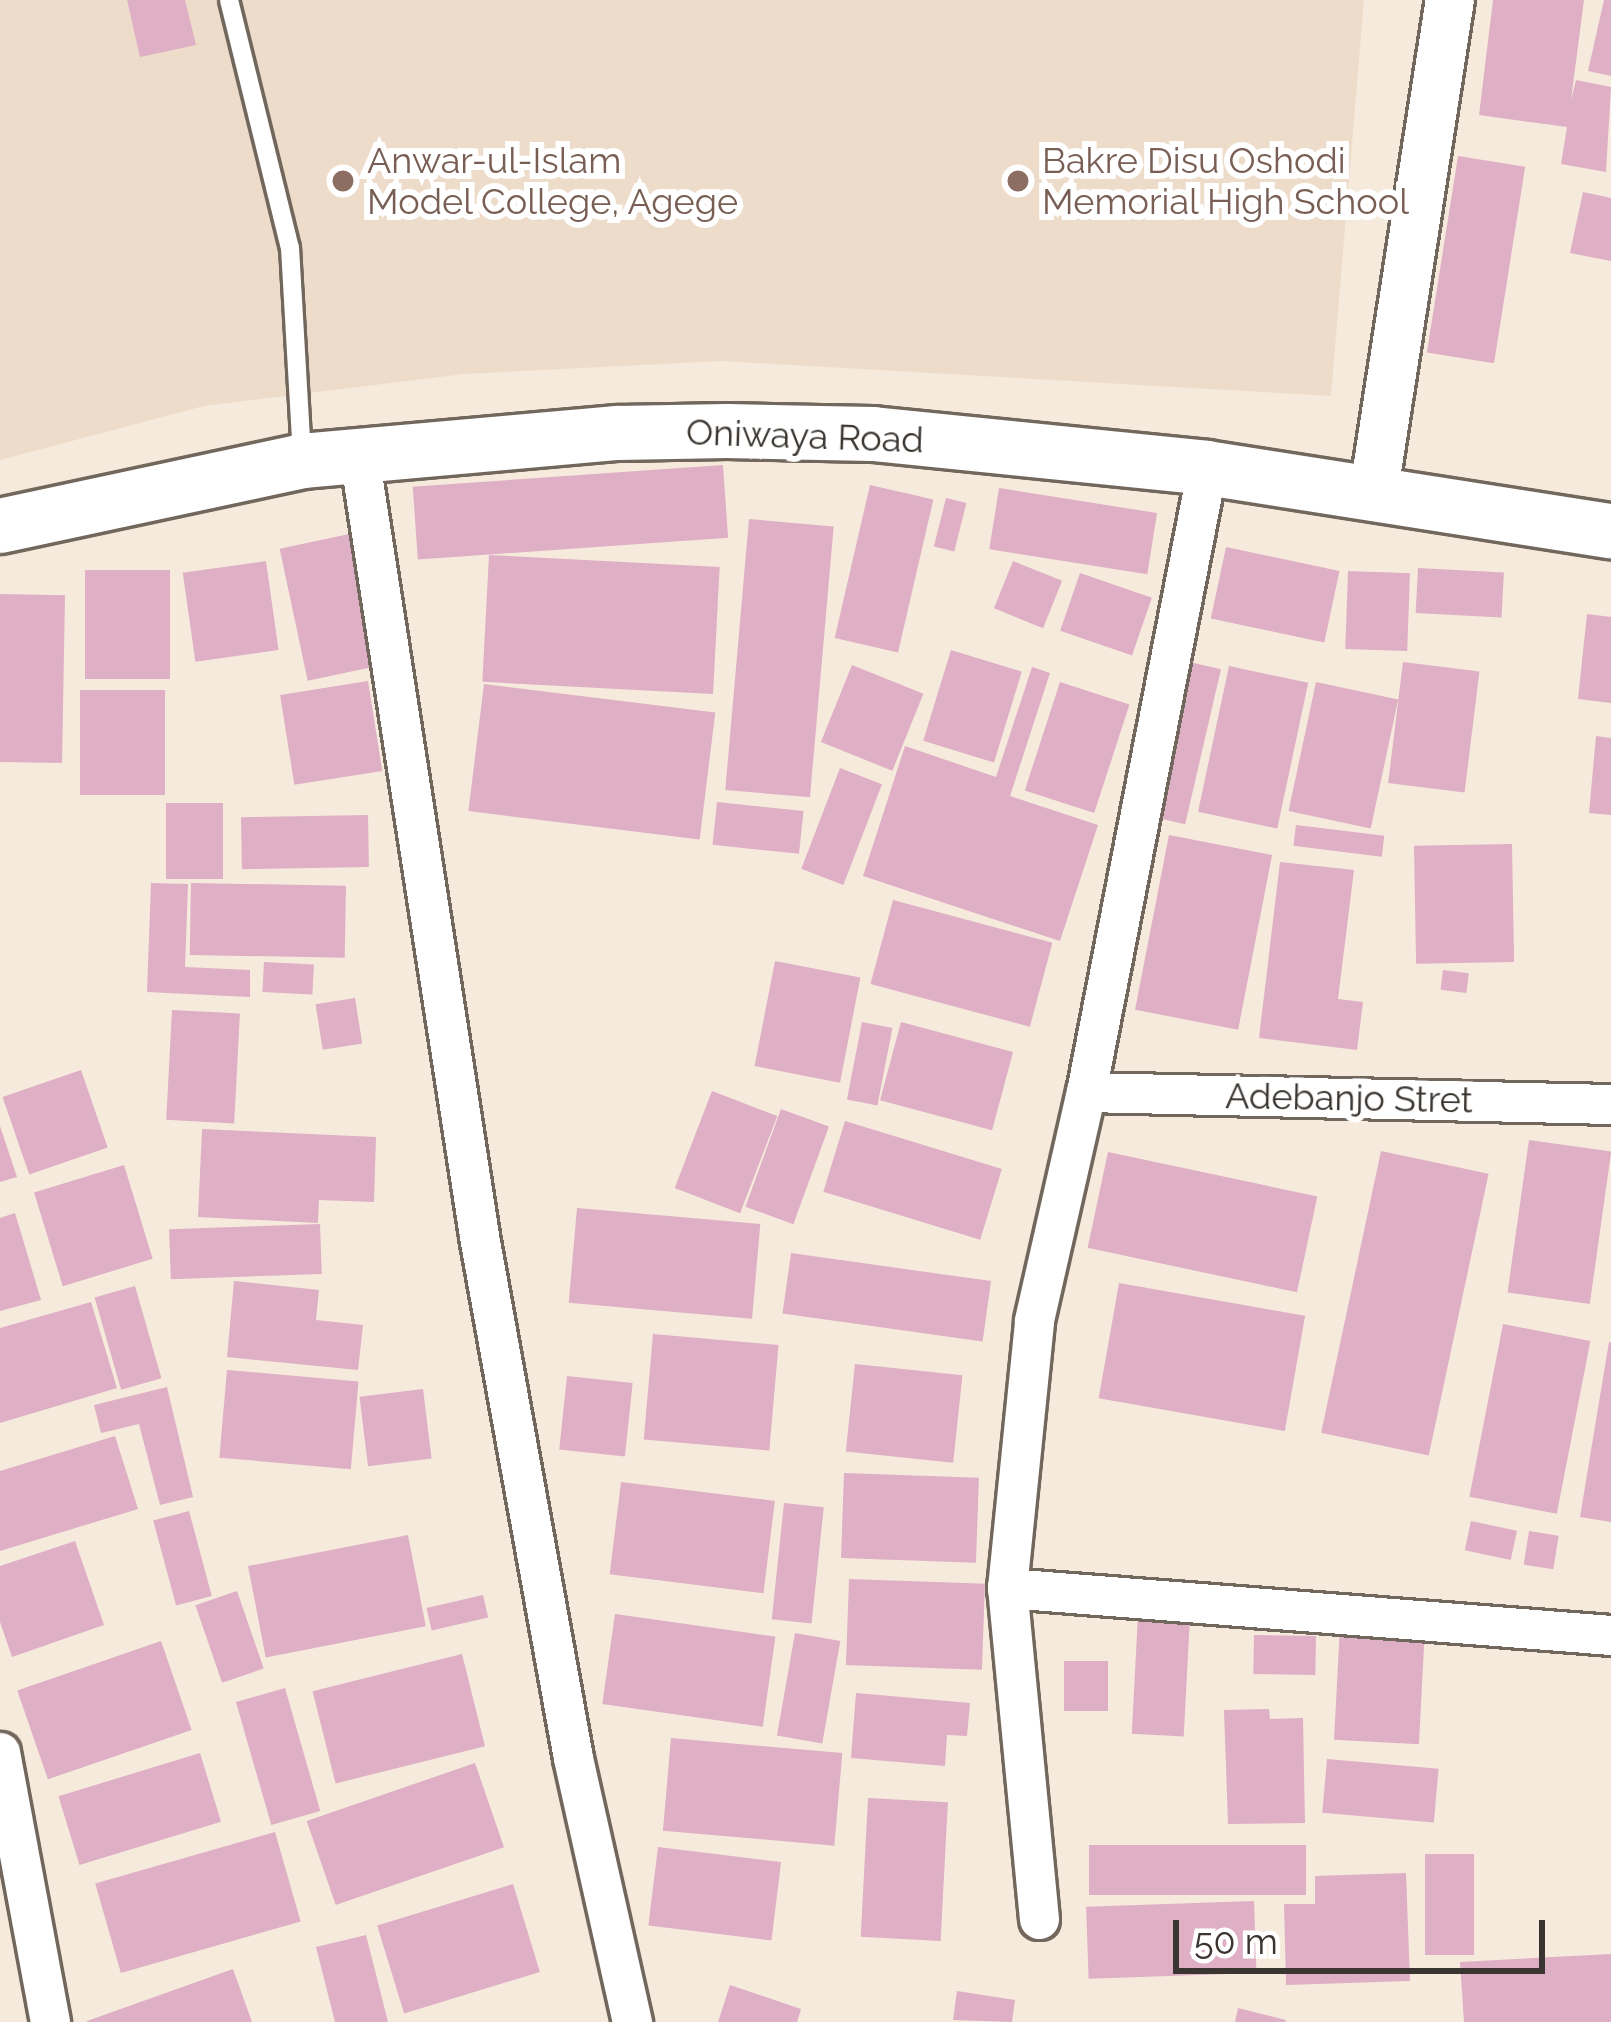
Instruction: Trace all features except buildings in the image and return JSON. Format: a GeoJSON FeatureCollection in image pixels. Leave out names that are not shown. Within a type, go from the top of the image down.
{"type":"FeatureCollection","features":[{"type":"Feature","properties":{"kind":"main road","name":"Oniwaya Road"},"geometry":{"type":"LineString","coordinates":[[0,526],[302,461],[358,454],[618,433],[789,432],[872,434],[1207,468],[1374,490],[1611,531]]}},
{"type":"Feature","properties":{"kind":"street"},"geometry":{"type":"LineString","coordinates":[[1374,490],[1450,0]]}},
{"type":"Feature","properties":{"kind":"street"},"geometry":{"type":"LineString","coordinates":[[358,454],[483,1259],[572,1758],[632,2022]]}},
{"type":"Feature","properties":{"kind":"street"},"geometry":{"type":"LineString","coordinates":[[1039,1918],[1007,1588],[1034,1320],[1086,1092],[1207,468]]}},
{"type":"Feature","properties":{"kind":"street","name":"Adebanjo Stret"},"geometry":{"type":"LineString","coordinates":[[1086,1092],[1611,1104]]}},
{"type":"Feature","properties":{"kind":"street"},"geometry":{"type":"LineString","coordinates":[[1007,1588],[1611,1636]]}},
{"type":"Feature","properties":{"kind":"street"},"geometry":{"type":"LineString","coordinates":[[0,1752],[50,2022]]}},
{"type":"Feature","properties":{"kind":"lane"},"geometry":{"type":"LineString","coordinates":[[229,0],[290,248],[302,461]]}},
{"type":"Feature","properties":{"kind":"shaded area"},"geometry":{"type":"Polygon","coordinates":[[[0,0],[1364,0],[1331,396],[722,361],[464,374],[204,406],[0,460],[0,0]]]}},
{"type":"Feature","properties":{"kind":"place","name":"Anwar-ul-Islam Model College, Agege"},"geometry":{"type":"Point","coordinates":[343,181]}},
{"type":"Feature","properties":{"kind":"place","name":"Bakre Disu Oshodi Memorial High School"},"geometry":{"type":"Point","coordinates":[1018,181]}}]}
